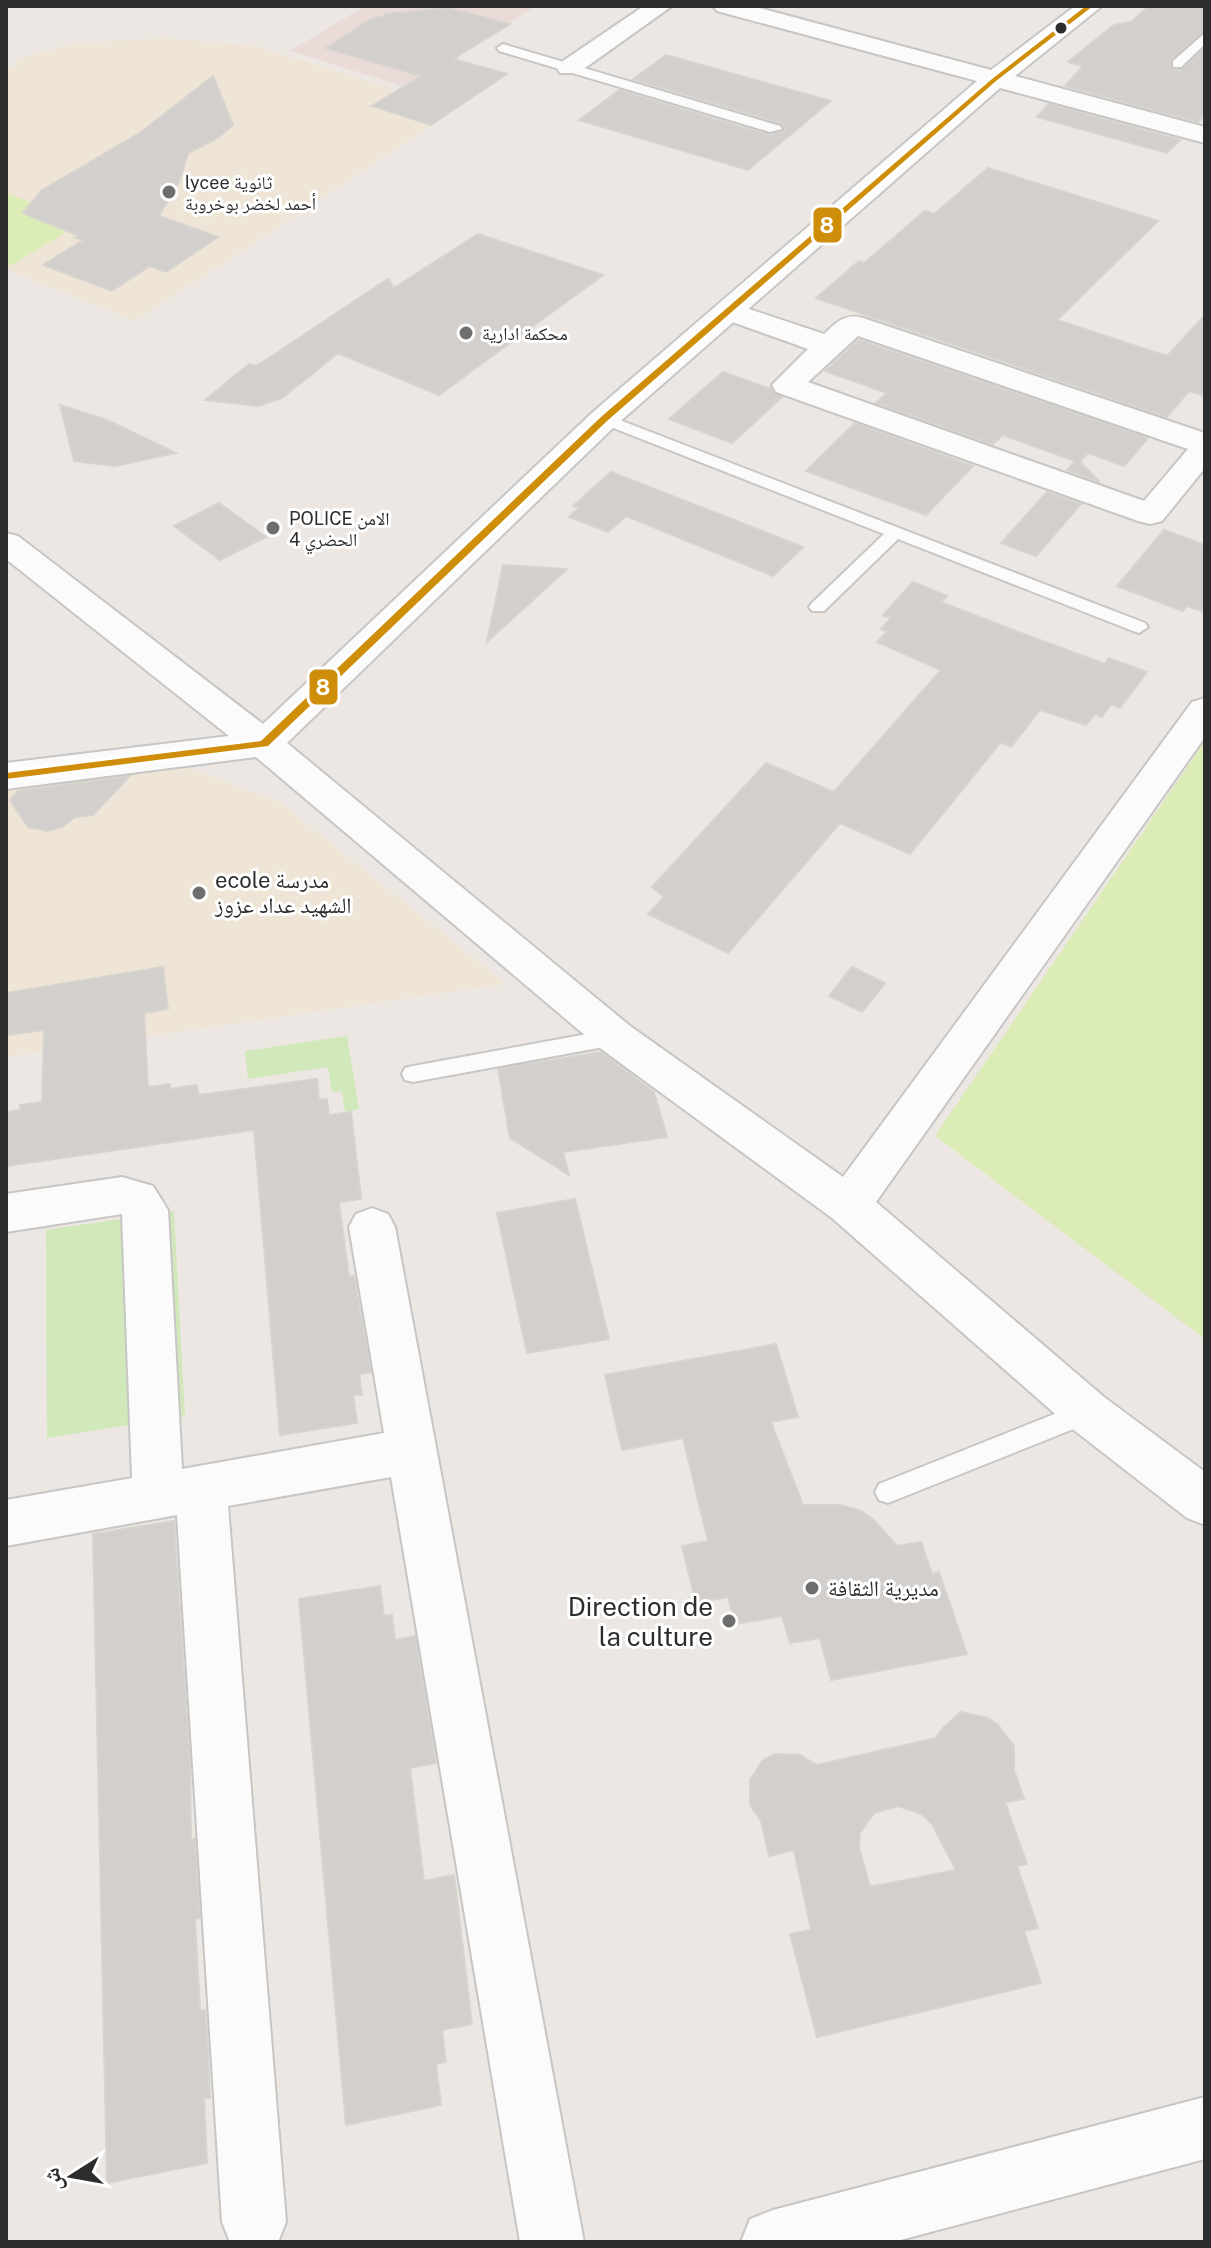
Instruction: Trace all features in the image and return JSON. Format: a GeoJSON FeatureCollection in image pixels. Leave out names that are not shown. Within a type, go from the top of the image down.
{"type":"FeatureCollection","features":[{"type":"Feature","properties":{"kind":"street"},"geometry":{"type":"LineString","coordinates":[[569,68],[660,6]]}},
{"type":"Feature","properties":{"kind":"street"},"geometry":{"type":"LineString","coordinates":[[725,6],[1205,135]]}},
{"type":"Feature","properties":{"kind":"street"},"geometry":{"type":"LineString","coordinates":[[6,776],[264,744],[604,419],[731,312],[994,80],[1090,6]]}},
{"type":"Feature","properties":{"kind":"street"},"geometry":{"type":"LineString","coordinates":[[731,312],[829,346]]}},
{"type":"Feature","properties":{"kind":"street"},"geometry":{"type":"LineString","coordinates":[[853,324],[1205,446],[1150,514],[787,385],[853,324]]}},
{"type":"Feature","properties":{"kind":"street"},"geometry":{"type":"LineString","coordinates":[[6,543],[264,744],[615,1037],[848,1205],[1087,1412],[1205,1502]]}},
{"type":"Feature","properties":{"kind":"street"},"geometry":{"type":"LineString","coordinates":[[848,1205],[1205,710]]}},
{"type":"Feature","properties":{"kind":"street"},"geometry":{"type":"LineString","coordinates":[[6,1213],[122,1195],[137,1199],[145,1210],[179,1492],[254,2222]]}},
{"type":"Feature","properties":{"kind":"street"},"geometry":{"type":"LineString","coordinates":[[372,1227],[552,2242]]}},
{"type":"Feature","properties":{"kind":"street"},"geometry":{"type":"LineString","coordinates":[[6,1523],[411,1451]]}},
{"type":"Feature","properties":{"kind":"street"},"geometry":{"type":"LineString","coordinates":[[773,2242],[1205,2128]]}},
{"type":"Feature","properties":{"kind":"lane"},"geometry":{"type":"LineString","coordinates":[[1177,64],[1205,37]]}},
{"type":"Feature","properties":{"kind":"lane"},"geometry":{"type":"LineString","coordinates":[[503,48],[775,129]]}},
{"type":"Feature","properties":{"kind":"lane"},"geometry":{"type":"LineString","coordinates":[[604,419],[1139,627]]}},
{"type":"Feature","properties":{"kind":"lane"},"geometry":{"type":"LineString","coordinates":[[818,607],[894,534]]}},
{"type":"Feature","properties":{"kind":"lane"},"geometry":{"type":"LineString","coordinates":[[413,1074],[615,1037]]}},
{"type":"Feature","properties":{"kind":"lane"},"geometry":{"type":"LineString","coordinates":[[888,1492],[1087,1412]]}},
{"type":"Feature","properties":{"kind":"shaded area"},"geometry":{"type":"Polygon","coordinates":[[[365,6],[535,6],[412,89],[290,51],[365,6]]]}},
{"type":"Feature","properties":{"kind":"shaded area","name":"lycee ثانوية أحمد لخضر بوخروبة"},"geometry":{"type":"Polygon","coordinates":[[[165,38],[256,46],[456,109],[136,321],[6,270],[6,70],[19,65],[13,61],[74,43],[165,38]]]}},
{"type":"Feature","properties":{"kind":"shaded area","name":"ecole مدرسة الشهيد عداد عزوز"},"geometry":{"type":"Polygon","coordinates":[[[173,762],[280,802],[506,984],[6,1057],[6,784],[173,762]]]}},
{"type":"Feature","properties":{"kind":"green space"},"geometry":{"type":"Polygon","coordinates":[[[6,193],[83,222],[10,266],[6,264],[6,193]]]}},
{"type":"Feature","properties":{"kind":"green space"},"geometry":{"type":"Polygon","coordinates":[[[1205,741],[1205,1339],[935,1136],[1205,741]]]}},
{"type":"Feature","properties":{"kind":"green space"},"geometry":{"type":"Polygon","coordinates":[[[347,1036],[359,1109],[345,1112],[342,1091],[332,1092],[328,1067],[248,1079],[245,1051],[347,1036]]]}},
{"type":"Feature","properties":{"kind":"green space"},"geometry":{"type":"Polygon","coordinates":[[[174,1211],[185,1416],[47,1438],[46,1230],[174,1211]]]}},
{"type":"Feature","properties":{"kind":"building"},"geometry":{"type":"Polygon","coordinates":[[[1149,6],[1205,6],[1205,30],[1170,61],[1171,69],[1181,70],[1205,48],[1205,115],[1198,122],[1065,86],[1083,66],[1068,62],[1114,25],[1131,22],[1149,6]]]}},
{"type":"Feature","properties":{"kind":"building"},"geometry":{"type":"Polygon","coordinates":[[[448,8],[510,24],[453,59],[507,74],[431,125],[372,106],[421,76],[326,48],[373,18],[385,17],[385,14],[448,8]]]}},
{"type":"Feature","properties":{"kind":"building"},"geometry":{"type":"Polygon","coordinates":[[[666,55],[831,101],[748,170],[579,120],[619,90],[769,135],[785,130],[781,123],[633,79],[666,55]]]}},
{"type":"Feature","properties":{"kind":"building"},"geometry":{"type":"Polygon","coordinates":[[[213,76],[233,125],[218,138],[188,153],[180,180],[159,216],[218,237],[166,272],[150,266],[112,291],[43,265],[83,240],[23,213],[41,191],[141,132],[213,76]]]}},
{"type":"Feature","properties":{"kind":"building"},"geometry":{"type":"Polygon","coordinates":[[[1049,104],[1180,140],[1167,153],[1037,117],[1049,104]]]}},
{"type":"Feature","properties":{"kind":"building"},"geometry":{"type":"Polygon","coordinates":[[[988,168],[1158,221],[1057,320],[1167,356],[1205,315],[1205,396],[1189,391],[1167,417],[816,298],[859,261],[864,263],[925,211],[934,214],[988,168]]]}},
{"type":"Feature","properties":{"kind":"building"},"geometry":{"type":"Polygon","coordinates":[[[478,234],[603,275],[439,395],[338,353],[282,398],[258,406],[205,400],[249,364],[255,366],[261,363],[388,279],[394,288],[478,234]]]}},
{"type":"Feature","properties":{"kind":"building"},"geometry":{"type":"Polygon","coordinates":[[[859,340],[1148,438],[1124,466],[1088,453],[1080,462],[1100,482],[1067,470],[1075,461],[1003,435],[993,444],[876,403],[887,393],[825,371],[859,340]]]}},
{"type":"Feature","properties":{"kind":"building"},"geometry":{"type":"Polygon","coordinates":[[[723,372],[771,389],[782,397],[732,443],[669,419],[723,372]]]}},
{"type":"Feature","properties":{"kind":"building"},"geometry":{"type":"Polygon","coordinates":[[[60,405],[107,420],[176,453],[115,466],[74,461],[60,405]]]}},
{"type":"Feature","properties":{"kind":"building"},"geometry":{"type":"Polygon","coordinates":[[[855,423],[973,466],[926,515],[806,471],[855,423]]]}},
{"type":"Feature","properties":{"kind":"building"},"geometry":{"type":"Polygon","coordinates":[[[611,472],[803,547],[773,576],[626,516],[608,532],[569,517],[579,508],[573,506],[611,472]]]}},
{"type":"Feature","properties":{"kind":"building"},"geometry":{"type":"Polygon","coordinates":[[[1047,492],[1081,504],[1036,556],[1001,543],[1047,492]]]}},
{"type":"Feature","properties":{"kind":"building"},"geometry":{"type":"Polygon","coordinates":[[[219,503],[266,537],[220,560],[174,526],[219,503]]]}},
{"type":"Feature","properties":{"kind":"building"},"geometry":{"type":"Polygon","coordinates":[[[1164,530],[1205,545],[1205,612],[1187,606],[1183,611],[1117,586],[1164,530]]]}},
{"type":"Feature","properties":{"kind":"building"},"geometry":{"type":"Polygon","coordinates":[[[503,565],[567,569],[487,642],[503,565]]]}},
{"type":"Feature","properties":{"kind":"building"},"geometry":{"type":"Polygon","coordinates":[[[913,582],[947,596],[941,602],[1000,625],[1105,664],[1109,658],[1147,672],[1120,708],[1111,704],[1102,717],[1095,714],[1086,725],[1040,710],[1011,747],[1001,742],[910,854],[840,823],[728,953],[648,914],[664,897],[652,887],[766,763],[834,792],[941,670],[877,642],[887,632],[881,629],[891,618],[883,615],[913,582]]]}},
{"type":"Feature","properties":{"kind":"building"},"geometry":{"type":"Polygon","coordinates":[[[130,776],[93,815],[75,817],[62,827],[48,831],[28,827],[10,800],[18,791],[130,776]]]}},
{"type":"Feature","properties":{"kind":"building"},"geometry":{"type":"Polygon","coordinates":[[[163,967],[168,1009],[144,1013],[148,1087],[170,1084],[170,1089],[197,1085],[198,1095],[317,1079],[319,1100],[327,1099],[329,1115],[351,1112],[361,1199],[339,1202],[349,1277],[354,1276],[371,1372],[359,1374],[362,1395],[353,1395],[357,1423],[280,1435],[254,1130],[6,1166],[6,1112],[20,1110],[20,1105],[42,1102],[44,1030],[6,1035],[6,993],[163,967]]]}},
{"type":"Feature","properties":{"kind":"building"},"geometry":{"type":"Polygon","coordinates":[[[852,967],[885,983],[862,1012],[829,996],[852,967]]]}},
{"type":"Feature","properties":{"kind":"building"},"geometry":{"type":"Polygon","coordinates":[[[601,1052],[654,1092],[667,1137],[563,1152],[569,1175],[510,1138],[498,1069],[601,1052]]]}},
{"type":"Feature","properties":{"kind":"building"},"geometry":{"type":"Polygon","coordinates":[[[575,1199],[609,1339],[527,1353],[497,1213],[575,1199]]]}},
{"type":"Feature","properties":{"kind":"building","name":"مديرية الثقافة"},"geometry":{"type":"Polygon","coordinates":[[[776,1344],[798,1417],[771,1422],[803,1505],[841,1505],[861,1511],[874,1520],[897,1546],[921,1542],[932,1574],[939,1572],[967,1654],[831,1680],[820,1638],[790,1643],[782,1616],[735,1624],[728,1597],[696,1603],[682,1546],[708,1541],[683,1438],[622,1450],[605,1375],[776,1344]]]}},
{"type":"Feature","properties":{"kind":"building"},"geometry":{"type":"Polygon","coordinates":[[[174,1521],[190,1762],[191,1840],[195,1839],[200,1918],[195,1919],[200,2011],[205,2010],[208,2053],[210,2098],[204,2098],[207,2163],[107,2183],[93,1534],[174,1521]]]}},
{"type":"Feature","properties":{"kind":"building"},"geometry":{"type":"Polygon","coordinates":[[[380,1586],[384,1616],[392,1615],[395,1640],[415,1636],[436,1763],[410,1768],[424,1881],[454,1875],[472,2024],[442,2030],[446,2062],[436,2064],[441,2105],[346,2125],[299,1599],[380,1586]]]}},
{"type":"Feature","properties":{"kind":"building"},"geometry":{"type":"Polygon","coordinates":[[[961,1712],[988,1718],[998,1725],[1014,1746],[1014,1770],[1024,1799],[1005,1802],[1027,1864],[1017,1866],[1038,1928],[1024,1931],[1041,1983],[817,2037],[790,1934],[811,1930],[794,1850],[769,1856],[761,1821],[750,1805],[750,1780],[763,1760],[775,1754],[800,1755],[817,1765],[936,1738],[961,1712]],[[898,1806],[874,1813],[860,1833],[859,1847],[870,1887],[956,1870],[932,1824],[922,1814],[898,1806]]]}},
{"type":"Feature","properties":{"kind":"transit line","name":"8"},"geometry":{"type":"LineString","coordinates":[[6,776],[264,744],[604,419],[994,80],[1090,6]]}},
{"type":"Feature","properties":{"kind":"place","name":"lycee ثانوية أحمد لخضر بوخروبة"},"geometry":{"type":"Point","coordinates":[169,192]}},
{"type":"Feature","properties":{"kind":"place","name":"محكمة ادارية"},"geometry":{"type":"Point","coordinates":[466,333]}},
{"type":"Feature","properties":{"kind":"place","name":"POLICE الامن الحضري 4"},"geometry":{"type":"Point","coordinates":[273,528]}},
{"type":"Feature","properties":{"kind":"place","name":"ecole مدرسة الشهيد عداد عزوز"},"geometry":{"type":"Point","coordinates":[199,893]}},
{"type":"Feature","properties":{"kind":"place","name":"مديرية الثقافة"},"geometry":{"type":"Point","coordinates":[812,1588]}},
{"type":"Feature","properties":{"kind":"place","name":"Direction de la culture"},"geometry":{"type":"Point","coordinates":[729,1621]}}]}
